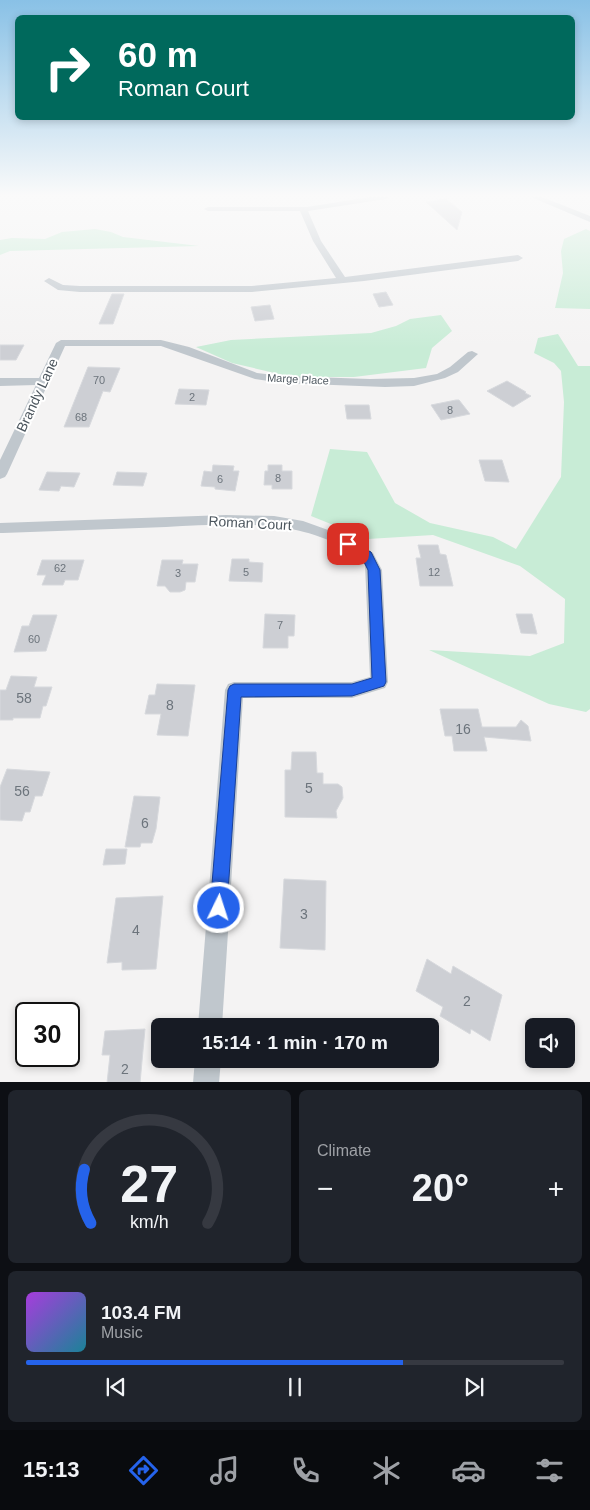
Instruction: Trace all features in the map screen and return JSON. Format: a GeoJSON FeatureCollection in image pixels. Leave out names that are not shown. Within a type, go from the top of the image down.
{"type":"FeatureCollection","features":[{"type":"Feature","properties":{"kind":"street"},"geometry":{"type":"LineString","coordinates":[[321,247],[342,280]]}},
{"type":"Feature","properties":{"kind":"street"},"geometry":{"type":"LineString","coordinates":[[49,281],[61,288],[80,289],[220,290],[342,280],[518,258]]}},
{"type":"Feature","properties":{"kind":"street","name":"Marge Place"},"geometry":{"type":"LineString","coordinates":[[61,343],[161,343],[175,346],[214,363],[248,374],[273,380],[304,381],[392,383],[427,379],[447,374],[472,354]]}},
{"type":"Feature","properties":{"kind":"street","name":"Brandy Lane"},"geometry":{"type":"LineString","coordinates":[[0,474],[61,343]]}},
{"type":"Feature","properties":{"kind":"street"},"geometry":{"type":"LineString","coordinates":[[0,382],[43,381]]}},
{"type":"Feature","properties":{"kind":"street","name":"Roman Court"},"geometry":{"type":"LineString","coordinates":[[1,530],[83,524],[213,520],[284,523],[314,530],[367,555],[374,570],[379,682],[352,690],[234,690],[211,1018]]}},
{"type":"Feature","properties":{"kind":"street"},"geometry":{"type":"LineString","coordinates":[[206,1082],[207,1068]]}},
{"type":"Feature","properties":{"kind":"green space"},"geometry":{"type":"Polygon","coordinates":[[[0,247],[143,247],[10,251],[0,255],[0,247]]]}},
{"type":"Feature","properties":{"kind":"green space"},"geometry":{"type":"Polygon","coordinates":[[[562,247],[590,247],[590,309],[555,308],[563,273],[562,247]]]}},
{"type":"Feature","properties":{"kind":"green space"},"geometry":{"type":"Polygon","coordinates":[[[441,315],[452,331],[432,348],[426,368],[354,377],[292,377],[232,363],[196,347],[231,340],[371,333],[396,326],[410,319],[441,315]]]}},
{"type":"Feature","properties":{"kind":"green space"},"geometry":{"type":"Polygon","coordinates":[[[558,334],[578,366],[590,366],[590,709],[586,712],[549,704],[429,650],[530,656],[564,643],[565,599],[520,566],[433,535],[368,539],[311,516],[330,449],[367,452],[395,503],[430,523],[493,537],[516,549],[561,477],[564,402],[561,371],[554,363],[534,353],[538,338],[558,334]]]}},
{"type":"Feature","properties":{"kind":"building"},"geometry":{"type":"Polygon","coordinates":[[[386,292],[393,305],[379,307],[373,294],[386,292]]]}},
{"type":"Feature","properties":{"kind":"building"},"geometry":{"type":"Polygon","coordinates":[[[112,294],[124,294],[113,324],[99,324],[112,294]]]}},
{"type":"Feature","properties":{"kind":"building"},"geometry":{"type":"Polygon","coordinates":[[[270,305],[274,319],[255,321],[251,307],[270,305]]]}},
{"type":"Feature","properties":{"kind":"building"},"geometry":{"type":"Polygon","coordinates":[[[0,345],[24,345],[16,360],[0,360],[0,345]]]}},
{"type":"Feature","properties":{"kind":"building"},"geometry":{"type":"Polygon","coordinates":[[[88,367],[120,368],[110,392],[103,391],[89,427],[64,427],[88,367]]]}},
{"type":"Feature","properties":{"kind":"building"},"geometry":{"type":"Polygon","coordinates":[[[507,381],[531,396],[513,407],[487,391],[507,381]]]}},
{"type":"Feature","properties":{"kind":"building"},"geometry":{"type":"Polygon","coordinates":[[[179,389],[209,390],[206,405],[175,404],[179,389]]]}},
{"type":"Feature","properties":{"kind":"building"},"geometry":{"type":"Polygon","coordinates":[[[459,400],[470,414],[441,420],[431,405],[459,400]]]}},
{"type":"Feature","properties":{"kind":"building"},"geometry":{"type":"Polygon","coordinates":[[[345,405],[369,405],[371,419],[347,419],[345,405]]]}},
{"type":"Feature","properties":{"kind":"building"},"geometry":{"type":"Polygon","coordinates":[[[479,460],[502,460],[509,482],[485,481],[479,460]]]}},
{"type":"Feature","properties":{"kind":"building"},"geometry":{"type":"Polygon","coordinates":[[[213,465],[234,466],[233,471],[239,471],[235,491],[201,486],[204,471],[212,472],[213,465]]]}},
{"type":"Feature","properties":{"kind":"building"},"geometry":{"type":"Polygon","coordinates":[[[268,465],[282,465],[282,471],[292,471],[292,489],[272,489],[272,485],[264,485],[265,471],[268,471],[268,465]]]}},
{"type":"Feature","properties":{"kind":"building"},"geometry":{"type":"Polygon","coordinates":[[[47,472],[80,473],[74,487],[61,486],[59,491],[39,490],[47,472]]]}},
{"type":"Feature","properties":{"kind":"building"},"geometry":{"type":"Polygon","coordinates":[[[117,472],[147,473],[143,486],[113,485],[117,472]]]}},
{"type":"Feature","properties":{"kind":"building"},"geometry":{"type":"Polygon","coordinates":[[[418,545],[438,545],[440,554],[446,555],[453,586],[420,586],[416,558],[421,558],[418,545]]]}},
{"type":"Feature","properties":{"kind":"building"},"geometry":{"type":"Polygon","coordinates":[[[232,559],[249,559],[249,562],[263,563],[262,582],[229,581],[232,559]]]}},
{"type":"Feature","properties":{"kind":"building"},"geometry":{"type":"Polygon","coordinates":[[[42,560],[84,560],[78,580],[65,580],[63,585],[42,585],[46,575],[37,575],[42,560]]]}},
{"type":"Feature","properties":{"kind":"building"},"geometry":{"type":"Polygon","coordinates":[[[162,560],[183,560],[182,564],[198,564],[195,582],[186,582],[185,590],[180,592],[170,592],[165,586],[157,586],[162,560]]]}},
{"type":"Feature","properties":{"kind":"building"},"geometry":{"type":"Polygon","coordinates":[[[265,614],[295,615],[294,636],[288,636],[288,648],[263,648],[265,614]]]}},
{"type":"Feature","properties":{"kind":"building"},"geometry":{"type":"Polygon","coordinates":[[[516,614],[532,614],[537,634],[521,633],[516,614]]]}},
{"type":"Feature","properties":{"kind":"building"},"geometry":{"type":"Polygon","coordinates":[[[33,615],[57,615],[46,651],[14,652],[22,626],[29,626],[33,615]]]}},
{"type":"Feature","properties":{"kind":"building"},"geometry":{"type":"Polygon","coordinates":[[[11,676],[37,677],[34,687],[52,687],[46,706],[43,706],[40,718],[0,720],[0,690],[6,690],[11,676]]]}},
{"type":"Feature","properties":{"kind":"building"},"geometry":{"type":"Polygon","coordinates":[[[157,684],[195,685],[188,736],[157,735],[161,714],[145,714],[149,695],[155,695],[157,684]]]}},
{"type":"Feature","properties":{"kind":"building"},"geometry":{"type":"Polygon","coordinates":[[[440,709],[478,709],[482,727],[516,727],[521,720],[528,726],[531,741],[484,737],[487,751],[454,751],[452,736],[445,736],[440,709]]]}},
{"type":"Feature","properties":{"kind":"building"},"geometry":{"type":"Polygon","coordinates":[[[292,752],[316,752],[317,773],[323,773],[323,784],[338,784],[342,787],[343,798],[336,811],[337,818],[285,817],[285,770],[291,770],[292,752]]]}},
{"type":"Feature","properties":{"kind":"building"},"geometry":{"type":"Polygon","coordinates":[[[7,769],[50,772],[42,796],[35,796],[30,812],[25,812],[22,821],[0,820],[0,787],[7,769]]]}},
{"type":"Feature","properties":{"kind":"building"},"geometry":{"type":"Polygon","coordinates":[[[134,796],[160,797],[156,829],[152,843],[141,843],[140,847],[125,847],[134,796]]]}},
{"type":"Feature","properties":{"kind":"building"},"geometry":{"type":"Polygon","coordinates":[[[106,849],[127,849],[125,864],[103,865],[106,849]]]}},
{"type":"Feature","properties":{"kind":"building"},"geometry":{"type":"Polygon","coordinates":[[[284,879],[326,881],[325,950],[280,948],[284,879]]]}},
{"type":"Feature","properties":{"kind":"building"},"geometry":{"type":"Polygon","coordinates":[[[163,896],[156,969],[122,970],[122,962],[107,963],[116,898],[163,896]]]}},
{"type":"Feature","properties":{"kind":"building"},"geometry":{"type":"Polygon","coordinates":[[[427,959],[451,974],[453,966],[502,995],[490,1041],[471,1029],[470,1034],[440,1016],[443,1007],[416,991],[427,959]]]}},
{"type":"Feature","properties":{"kind":"building"},"geometry":{"type":"Polygon","coordinates":[[[145,1029],[140,1082],[107,1082],[110,1055],[102,1055],[105,1031],[145,1029]]]}},
{"type":"Feature","properties":{"kind":"route"},"geometry":{"type":"LineString","coordinates":[[219,908],[234,690],[352,690],[379,682],[374,570],[367,555],[348,544]]}}]}
